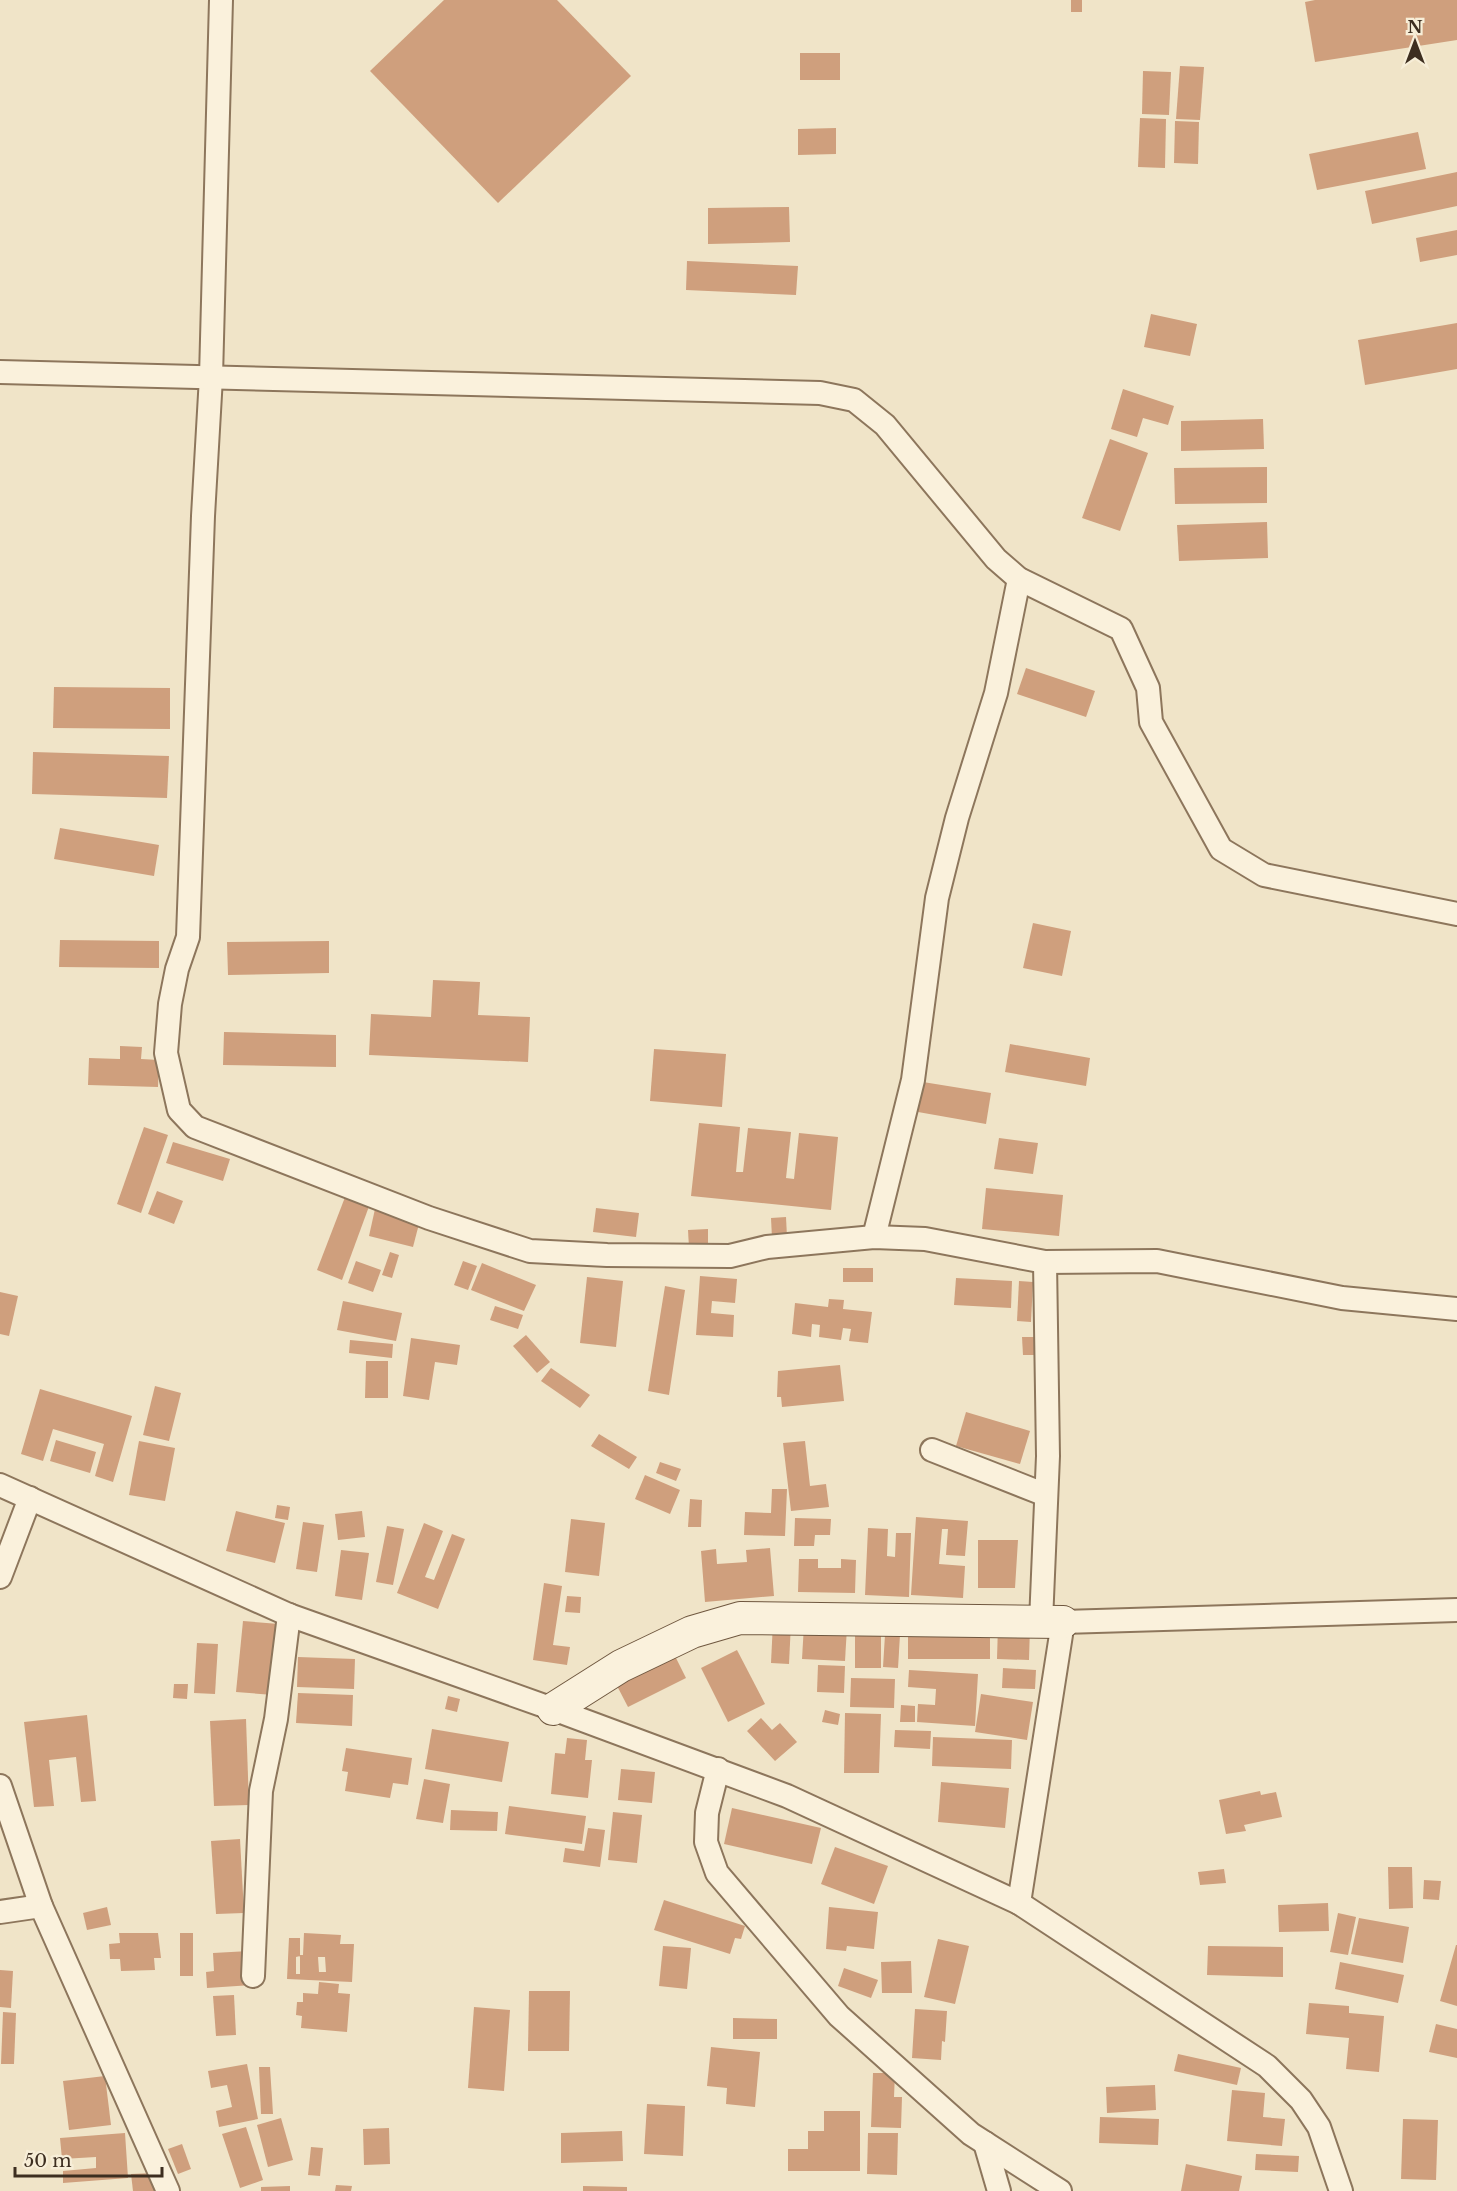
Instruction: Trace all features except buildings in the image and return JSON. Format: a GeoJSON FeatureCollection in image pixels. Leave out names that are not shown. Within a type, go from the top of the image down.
{"type":"FeatureCollection","features":[{"type":"Feature","properties":{"kind":"street"},"geometry":{"type":"LineString","coordinates":[[221,0],[211,377],[203,516],[188,937],[177,969],[170,1004],[166,1053],[179,1110],[195,1127],[429,1218],[530,1251],[608,1255],[729,1256],[767,1247],[874,1237],[925,1239],[1045,1262],[1157,1261],[1342,1298],[1457,1309]]}},
{"type":"Feature","properties":{"kind":"street"},"geometry":{"type":"LineString","coordinates":[[0,372],[467,386],[820,393],[854,400],[885,425],[996,559],[1020,579],[1121,629],[1148,688],[1151,722],[1221,849],[1264,874],[1457,914]]}},
{"type":"Feature","properties":{"kind":"street"},"geometry":{"type":"LineString","coordinates":[[874,1237],[913,1080],[938,898],[957,818],[996,693],[1020,579]]}},
{"type":"Feature","properties":{"kind":"street"},"geometry":{"type":"LineString","coordinates":[[1020,1903],[1052,1622],[1047,1495],[1045,1262]]}},
{"type":"Feature","properties":{"kind":"street"},"geometry":{"type":"LineString","coordinates":[[932,1450],[1047,1495]]}},
{"type":"Feature","properties":{"kind":"street"},"geometry":{"type":"LineString","coordinates":[[0,1485],[289,1615],[553,1709],[787,1796],[1020,1903],[1266,2066],[1301,2100],[1319,2127],[1341,2191]]}},
{"type":"Feature","properties":{"kind":"street"},"geometry":{"type":"LineString","coordinates":[[0,1577],[30,1498]]}},
{"type":"Feature","properties":{"kind":"street"},"geometry":{"type":"LineString","coordinates":[[553,1709],[621,1666],[692,1632],[740,1618],[1052,1622],[1457,1610]]}},
{"type":"Feature","properties":{"kind":"street"},"geometry":{"type":"LineString","coordinates":[[253,1976],[261,1791],[276,1719],[289,1615]]}},
{"type":"Feature","properties":{"kind":"street"},"geometry":{"type":"LineString","coordinates":[[718,1769],[707,1813],[706,1842],[717,1873],[839,2016],[971,2134],[1060,2191]]}},
{"type":"Feature","properties":{"kind":"street"},"geometry":{"type":"LineString","coordinates":[[0,1786],[40,1906],[168,2191]]}},
{"type":"Feature","properties":{"kind":"street"},"geometry":{"type":"LineString","coordinates":[[0,1912],[40,1906]]}},
{"type":"Feature","properties":{"kind":"street"},"geometry":{"type":"LineString","coordinates":[[985,2143],[999,2191]]}}]}
